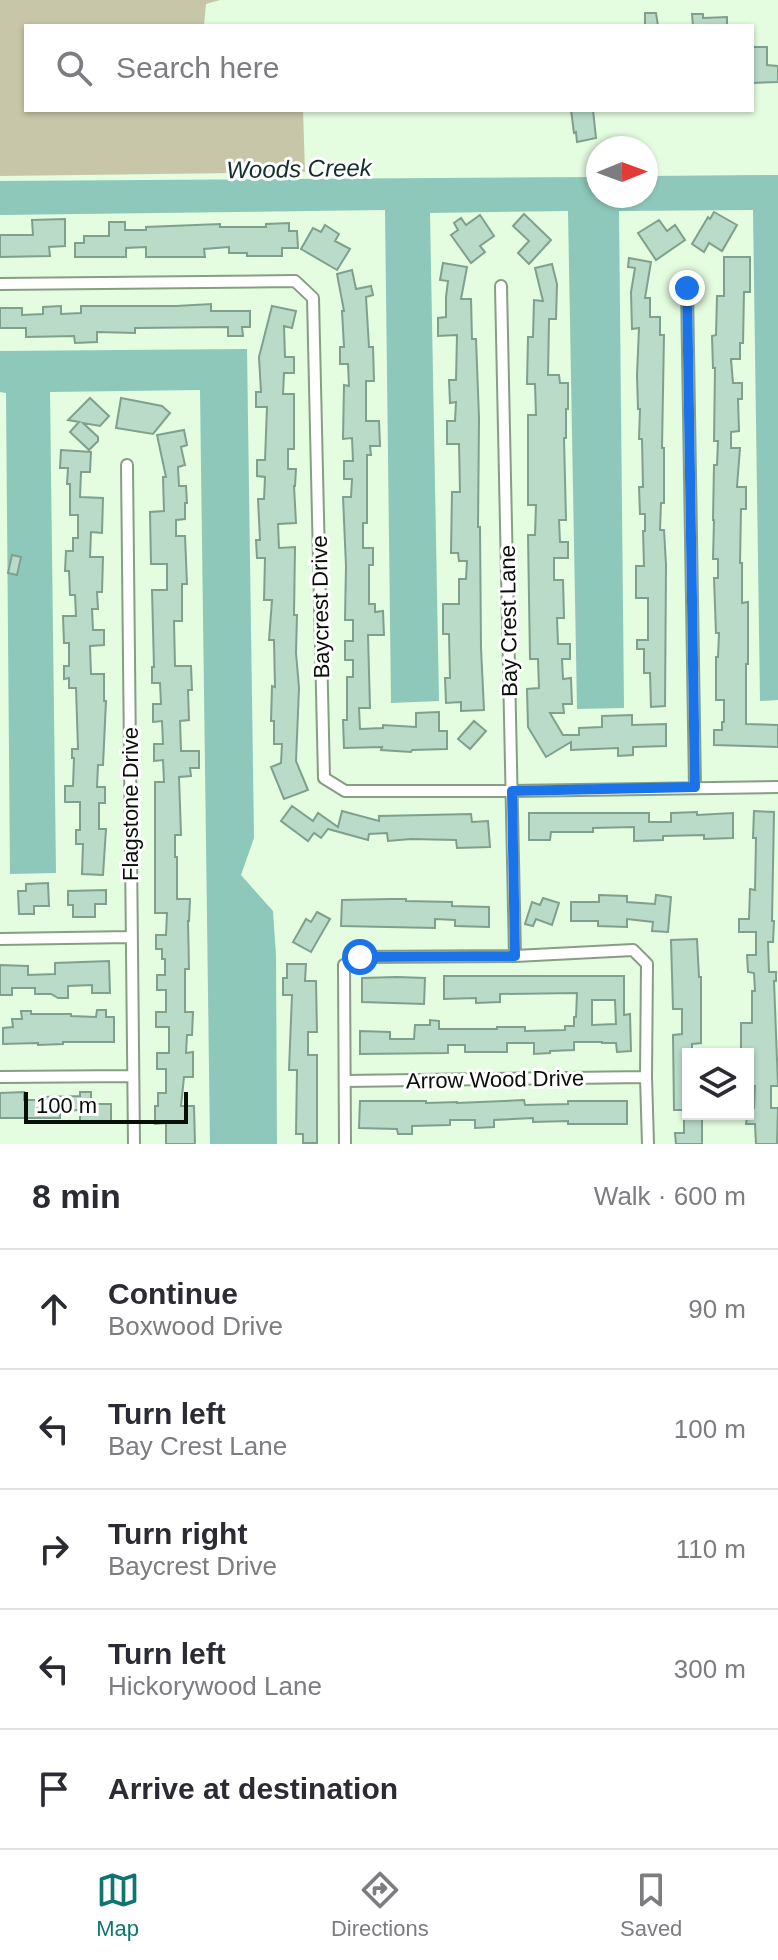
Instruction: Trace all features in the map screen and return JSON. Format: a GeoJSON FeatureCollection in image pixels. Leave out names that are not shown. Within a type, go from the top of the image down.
{"type":"FeatureCollection","features":[{"type":"Feature","properties":{"kind":"street","name":"Baycrest Drive"},"geometry":{"type":"LineString","coordinates":[[0,284],[295,281],[313,298],[324,778],[345,791],[778,787]]}},
{"type":"Feature","properties":{"kind":"street","name":"Bay Crest Lane"},"geometry":{"type":"LineString","coordinates":[[501,286],[515,956]]}},
{"type":"Feature","properties":{"kind":"street"},"geometry":{"type":"LineString","coordinates":[[687,288],[695,787]]}},
{"type":"Feature","properties":{"kind":"street","name":"Flagstone Drive"},"geometry":{"type":"LineString","coordinates":[[127,465],[134,1144]]}},
{"type":"Feature","properties":{"kind":"street"},"geometry":{"type":"LineString","coordinates":[[0,939],[131,937]]}},
{"type":"Feature","properties":{"kind":"street"},"geometry":{"type":"LineString","coordinates":[[345,1144],[344,965],[360,957],[515,956],[633,950],[647,964],[648,1144]]}},
{"type":"Feature","properties":{"kind":"street"},"geometry":{"type":"LineString","coordinates":[[0,1077],[132,1076]]}},
{"type":"Feature","properties":{"kind":"street","name":"Arrow Wood Drive"},"geometry":{"type":"LineString","coordinates":[[345,1081],[646,1077]]}},
{"type":"Feature","properties":{"kind":"shaded area"},"geometry":{"type":"Polygon","coordinates":[[[0,0],[220,0],[206,4],[204,24],[24,24],[24,112],[303,112],[305,172],[0,176],[0,0]]]}},
{"type":"Feature","properties":{"kind":"water"},"geometry":{"type":"Polygon","coordinates":[[[778,175],[778,700],[760,701],[753,210],[619,211],[624,708],[577,709],[568,211],[430,213],[439,701],[391,703],[385,210],[0,215],[0,181],[586,177],[586,208],[658,208],[658,176],[778,175]]]}},
{"type":"Feature","properties":{"kind":"water"},"geometry":{"type":"Polygon","coordinates":[[[247,349],[254,838],[241,875],[273,911],[277,1144],[210,1144],[200,390],[50,392],[56,873],[10,874],[6,393],[0,392],[0,351],[247,349]]]}},
{"type":"Feature","properties":{"kind":"building"},"geometry":{"type":"Polygon","coordinates":[[[645,13],[656,13],[658,24],[645,24],[645,13]]]}},
{"type":"Feature","properties":{"kind":"building"},"geometry":{"type":"Polygon","coordinates":[[[692,14],[703,14],[703,18],[727,17],[727,24],[693,24],[692,14]]]}},
{"type":"Feature","properties":{"kind":"building"},"geometry":{"type":"Polygon","coordinates":[[[754,47],[767,47],[767,65],[778,66],[778,82],[754,83],[754,47]]]}},
{"type":"Feature","properties":{"kind":"building"},"geometry":{"type":"Polygon","coordinates":[[[571,112],[593,112],[596,136],[586,136],[586,140],[577,142],[571,112]]]}},
{"type":"Feature","properties":{"kind":"building"},"geometry":{"type":"Polygon","coordinates":[[[714,212],[737,225],[722,251],[709,243],[704,252],[692,244],[714,212]]]}},
{"type":"Feature","properties":{"kind":"building"},"geometry":{"type":"Polygon","coordinates":[[[524,214],[551,240],[529,264],[518,253],[529,241],[513,226],[524,214]]]}},
{"type":"Feature","properties":{"kind":"building"},"geometry":{"type":"Polygon","coordinates":[[[480,215],[494,236],[480,246],[485,252],[471,263],[451,235],[458,230],[454,223],[461,218],[466,225],[480,215]]]}},
{"type":"Feature","properties":{"kind":"building"},"geometry":{"type":"Polygon","coordinates":[[[65,219],[65,246],[49,247],[50,256],[0,257],[0,235],[33,235],[32,220],[65,219]]]}},
{"type":"Feature","properties":{"kind":"building"},"geometry":{"type":"Polygon","coordinates":[[[659,220],[667,231],[675,225],[685,240],[656,260],[638,233],[659,220]]]}},
{"type":"Feature","properties":{"kind":"building"},"geometry":{"type":"Polygon","coordinates":[[[109,222],[125,222],[125,230],[220,224],[220,227],[266,227],[266,224],[289,223],[289,231],[297,231],[298,248],[282,248],[282,256],[229,253],[229,247],[204,249],[205,257],[146,257],[146,247],[126,248],[126,257],[75,257],[75,243],[84,243],[84,236],[109,236],[109,222]]]}},
{"type":"Feature","properties":{"kind":"building"},"geometry":{"type":"Polygon","coordinates":[[[325,225],[339,234],[335,241],[350,249],[337,270],[301,249],[313,228],[321,232],[325,225]]]}},
{"type":"Feature","properties":{"kind":"building"},"geometry":{"type":"Polygon","coordinates":[[[724,257],[750,257],[750,292],[744,292],[743,343],[740,343],[740,359],[731,359],[733,383],[742,383],[742,399],[738,399],[739,431],[731,432],[731,448],[740,448],[737,487],[746,487],[746,509],[741,509],[740,563],[742,603],[748,602],[746,724],[778,725],[778,747],[714,745],[714,730],[722,730],[724,722],[724,700],[716,700],[719,633],[716,633],[714,578],[718,578],[718,559],[713,559],[713,520],[714,465],[717,465],[718,441],[714,441],[712,336],[716,335],[717,296],[724,296],[724,257]]]}},
{"type":"Feature","properties":{"kind":"building"},"geometry":{"type":"Polygon","coordinates":[[[629,258],[651,262],[645,298],[650,298],[650,317],[660,317],[660,335],[664,335],[664,503],[661,503],[660,530],[664,530],[666,565],[665,706],[651,707],[650,673],[644,673],[644,649],[637,649],[637,640],[648,640],[648,598],[636,598],[636,566],[644,566],[645,514],[640,514],[639,487],[643,487],[637,375],[639,328],[632,329],[631,292],[635,268],[628,267],[629,258]]]}},
{"type":"Feature","properties":{"kind":"building"},"geometry":{"type":"Polygon","coordinates":[[[443,263],[467,267],[461,299],[471,299],[472,339],[476,339],[484,710],[461,711],[461,702],[446,703],[445,678],[450,678],[449,634],[443,634],[443,604],[459,604],[459,579],[466,579],[467,561],[459,561],[458,553],[451,553],[452,492],[460,492],[459,444],[447,444],[447,421],[455,421],[456,402],[450,403],[449,380],[456,380],[457,335],[438,336],[438,318],[446,317],[448,281],[440,280],[443,263]]]}},
{"type":"Feature","properties":{"kind":"building"},"geometry":{"type":"Polygon","coordinates":[[[552,264],[557,284],[556,319],[549,319],[548,375],[559,375],[560,383],[568,383],[564,438],[566,520],[559,520],[560,542],[568,542],[568,558],[554,558],[554,580],[563,580],[564,618],[557,618],[558,644],[570,644],[570,659],[562,659],[563,679],[571,678],[572,704],[563,704],[564,713],[550,713],[563,735],[579,735],[579,728],[602,727],[602,716],[632,715],[632,725],[666,724],[666,746],[633,747],[633,755],[618,756],[618,748],[571,750],[571,742],[546,757],[528,727],[527,689],[539,688],[538,659],[530,659],[528,535],[535,535],[536,505],[528,505],[528,415],[536,415],[535,384],[527,384],[528,337],[533,337],[534,300],[543,301],[535,268],[552,264]]]}},
{"type":"Feature","properties":{"kind":"building"},"geometry":{"type":"Polygon","coordinates":[[[352,270],[356,289],[371,286],[373,295],[366,297],[374,381],[366,381],[366,421],[379,421],[380,446],[370,446],[371,455],[367,455],[367,523],[363,523],[363,548],[373,548],[373,565],[369,565],[369,604],[375,604],[375,612],[383,611],[384,635],[368,635],[370,708],[359,708],[360,729],[383,728],[383,725],[416,727],[416,713],[439,712],[439,731],[447,731],[447,749],[411,752],[381,750],[382,747],[344,748],[347,677],[353,677],[353,660],[345,660],[345,641],[353,641],[353,620],[345,620],[343,497],[351,497],[352,479],[344,479],[344,461],[353,461],[352,438],[343,439],[344,385],[349,386],[348,364],[340,364],[340,347],[344,347],[344,311],[337,274],[352,270]]]}},
{"type":"Feature","properties":{"kind":"building"},"geometry":{"type":"Polygon","coordinates":[[[211,304],[211,311],[250,311],[250,327],[242,327],[243,336],[228,336],[228,327],[135,328],[135,333],[97,332],[97,342],[75,343],[74,336],[26,337],[26,328],[0,328],[0,308],[22,308],[22,315],[43,314],[43,307],[61,306],[61,314],[81,313],[81,306],[211,304]]]}},
{"type":"Feature","properties":{"kind":"building"},"geometry":{"type":"Polygon","coordinates":[[[272,306],[296,311],[292,328],[284,326],[285,357],[294,357],[294,373],[284,373],[283,394],[294,394],[294,449],[288,449],[288,469],[296,469],[296,523],[278,524],[279,548],[295,547],[294,615],[297,615],[299,688],[296,761],[308,790],[284,799],[271,767],[281,763],[282,744],[274,744],[274,721],[271,721],[272,686],[275,687],[274,640],[269,640],[272,600],[264,600],[265,558],[257,558],[256,540],[260,540],[258,499],[264,499],[265,477],[257,476],[257,460],[265,460],[267,407],[256,407],[256,392],[261,392],[259,357],[272,306]]]}},
{"type":"Feature","properties":{"kind":"building"},"geometry":{"type":"Polygon","coordinates":[[[90,398],[109,416],[100,426],[83,423],[98,437],[89,450],[70,432],[79,422],[68,420],[90,398]]]}},
{"type":"Feature","properties":{"kind":"building"},"geometry":{"type":"Polygon","coordinates":[[[121,398],[162,406],[170,413],[153,434],[116,428],[121,398]]]}},
{"type":"Feature","properties":{"kind":"building"},"geometry":{"type":"Polygon","coordinates":[[[184,430],[187,445],[181,447],[185,465],[178,467],[179,486],[186,486],[187,503],[185,519],[176,520],[176,536],[185,536],[187,584],[182,584],[182,621],[174,621],[175,666],[191,666],[189,720],[180,721],[181,751],[199,751],[199,768],[190,768],[191,776],[179,777],[181,835],[175,835],[175,857],[177,899],[190,899],[185,1012],[193,1012],[192,1035],[187,1035],[186,1053],[193,1052],[193,1077],[184,1077],[181,1106],[194,1106],[195,1144],[166,1144],[166,1123],[155,1124],[158,1093],[166,1093],[166,1069],[157,1069],[157,1053],[169,1053],[169,1027],[156,1027],[156,1012],[166,1012],[166,990],[157,990],[157,975],[165,975],[165,959],[162,959],[162,949],[156,949],[156,935],[166,935],[167,913],[155,913],[155,782],[164,782],[163,760],[154,761],[154,744],[163,744],[162,721],[153,722],[153,704],[161,704],[160,683],[152,683],[152,590],[167,590],[167,564],[151,564],[150,512],[164,511],[163,477],[166,477],[157,435],[184,430]]]}},
{"type":"Feature","properties":{"kind":"building"},"geometry":{"type":"Polygon","coordinates":[[[61,450],[91,452],[90,472],[81,472],[80,497],[103,498],[102,533],[91,532],[90,557],[103,557],[102,592],[97,592],[98,609],[92,609],[93,630],[104,630],[104,645],[90,646],[91,674],[104,674],[106,701],[103,765],[98,765],[97,787],[105,787],[105,803],[99,803],[99,829],[106,829],[103,875],[82,874],[83,844],[76,844],[76,830],[80,830],[80,802],[65,802],[65,786],[73,786],[72,749],[78,749],[76,688],[69,688],[69,678],[64,679],[64,666],[69,666],[69,643],[64,643],[63,616],[76,616],[75,595],[70,595],[69,571],[65,571],[66,551],[73,551],[73,538],[78,538],[78,515],[70,515],[68,468],[60,468],[61,450]]]}},
{"type":"Feature","properties":{"kind":"building"},"geometry":{"type":"Polygon","coordinates":[[[12,555],[21,557],[17,575],[8,573],[12,555]]]}},
{"type":"Feature","properties":{"kind":"building"},"geometry":{"type":"Polygon","coordinates":[[[474,721],[486,731],[470,749],[458,739],[474,721]]]}},
{"type":"Feature","properties":{"kind":"building"},"geometry":{"type":"Polygon","coordinates":[[[292,806],[313,821],[318,813],[338,827],[342,811],[379,821],[379,816],[471,814],[472,822],[488,821],[490,847],[457,848],[456,840],[388,841],[387,833],[369,834],[368,840],[328,829],[321,838],[314,833],[308,841],[281,821],[292,806]]]}},
{"type":"Feature","properties":{"kind":"building"},"geometry":{"type":"Polygon","coordinates":[[[754,811],[774,812],[774,921],[773,942],[768,942],[769,972],[776,972],[778,1086],[771,1086],[771,1108],[778,1108],[777,1144],[756,1144],[755,1124],[746,1124],[746,1120],[754,1120],[754,1048],[741,1048],[741,1023],[752,1023],[754,973],[748,972],[747,955],[756,955],[756,932],[739,932],[739,919],[749,919],[750,889],[755,890],[756,838],[753,838],[754,811]]]}},
{"type":"Feature","properties":{"kind":"building"},"geometry":{"type":"Polygon","coordinates":[[[697,812],[697,815],[733,813],[733,838],[663,836],[663,840],[634,841],[634,827],[593,828],[593,832],[551,832],[550,840],[529,840],[529,813],[649,813],[649,822],[671,822],[671,813],[697,812]]]}},
{"type":"Feature","properties":{"kind":"building"},"geometry":{"type":"Polygon","coordinates":[[[48,883],[49,906],[34,906],[34,914],[19,914],[18,891],[26,891],[26,884],[48,883]]]}},
{"type":"Feature","properties":{"kind":"building"},"geometry":{"type":"Polygon","coordinates":[[[106,890],[106,904],[95,904],[95,917],[73,917],[73,905],[68,905],[68,891],[106,890]]]}},
{"type":"Feature","properties":{"kind":"building"},"geometry":{"type":"Polygon","coordinates":[[[599,895],[627,896],[627,902],[655,904],[656,895],[671,897],[668,932],[652,931],[653,922],[627,919],[627,927],[598,926],[598,921],[571,921],[571,902],[599,902],[599,895]]]}},
{"type":"Feature","properties":{"kind":"building"},"geometry":{"type":"Polygon","coordinates":[[[543,898],[559,903],[552,925],[536,919],[533,926],[525,924],[532,902],[540,905],[543,898]]]}},
{"type":"Feature","properties":{"kind":"building"},"geometry":{"type":"Polygon","coordinates":[[[342,900],[452,902],[452,906],[489,907],[489,927],[455,926],[455,920],[435,919],[435,928],[341,926],[342,900]]]}},
{"type":"Feature","properties":{"kind":"building"},"geometry":{"type":"Polygon","coordinates":[[[317,912],[330,919],[311,952],[293,942],[306,919],[311,922],[317,912]]]}},
{"type":"Feature","properties":{"kind":"building"},"geometry":{"type":"Polygon","coordinates":[[[697,939],[701,977],[701,1043],[692,1044],[692,1048],[682,1048],[682,1110],[674,1110],[673,1035],[682,1034],[682,1009],[673,1009],[671,940],[697,939]]]}},
{"type":"Feature","properties":{"kind":"building"},"geometry":{"type":"Polygon","coordinates":[[[109,961],[110,993],[92,993],[92,985],[68,986],[68,998],[35,994],[35,988],[12,988],[12,995],[0,995],[0,965],[28,966],[28,975],[55,974],[55,963],[109,961]]]}},
{"type":"Feature","properties":{"kind":"building"},"geometry":{"type":"Polygon","coordinates":[[[287,964],[306,964],[305,981],[316,981],[317,1032],[308,1032],[308,1055],[317,1055],[317,1143],[303,1143],[303,1134],[296,1134],[297,1070],[289,1070],[292,995],[283,995],[287,964]]]}},
{"type":"Feature","properties":{"kind":"building"},"geometry":{"type":"Polygon","coordinates":[[[444,976],[624,976],[624,1015],[630,1014],[631,1051],[617,1052],[616,1043],[574,1042],[574,1050],[534,1054],[534,1043],[507,1043],[507,1052],[465,1052],[465,1045],[448,1045],[448,1053],[360,1054],[360,1031],[390,1032],[390,1039],[414,1039],[415,1025],[430,1025],[430,1020],[439,1021],[439,1029],[525,1027],[525,1031],[565,1030],[565,1026],[574,1026],[576,1017],[577,993],[500,994],[500,1002],[476,1003],[476,998],[444,999],[444,976]],[[592,1000],[592,1025],[616,1024],[615,1000],[592,1000]]]}},
{"type":"Feature","properties":{"kind":"building"},"geometry":{"type":"Polygon","coordinates":[[[362,978],[425,978],[424,1004],[362,1002],[362,978]]]}},
{"type":"Feature","properties":{"kind":"building"},"geometry":{"type":"Polygon","coordinates":[[[97,1010],[106,1010],[106,1017],[114,1017],[114,1042],[3,1044],[3,1028],[13,1027],[12,1019],[22,1019],[21,1011],[96,1017],[97,1010]]]}},
{"type":"Feature","properties":{"kind":"building"},"geometry":{"type":"Polygon","coordinates":[[[24,1092],[24,1100],[43,1100],[43,1097],[80,1096],[80,1092],[91,1092],[91,1104],[111,1104],[111,1122],[80,1122],[80,1110],[60,1111],[60,1118],[0,1118],[0,1093],[24,1092]]]}},
{"type":"Feature","properties":{"kind":"building"},"geometry":{"type":"Polygon","coordinates":[[[524,1100],[525,1105],[627,1101],[627,1124],[533,1122],[533,1118],[494,1120],[494,1127],[475,1128],[475,1120],[450,1120],[450,1125],[412,1126],[412,1134],[398,1134],[397,1129],[359,1128],[360,1101],[457,1103],[524,1100]]]}},
{"type":"Feature","properties":{"kind":"building"},"geometry":{"type":"Polygon","coordinates":[[[684,1120],[702,1120],[702,1144],[676,1144],[675,1133],[684,1133],[684,1120]]]}},
{"type":"Feature","properties":{"kind":"route"},"geometry":{"type":"LineString","coordinates":[[360,957],[515,956],[512,791],[695,787],[687,288]]}},
{"type":"Feature","properties":{"kind":"water label","name":"Woods Creek"},"geometry":{"type":"Point","coordinates":[299,169]}}]}
